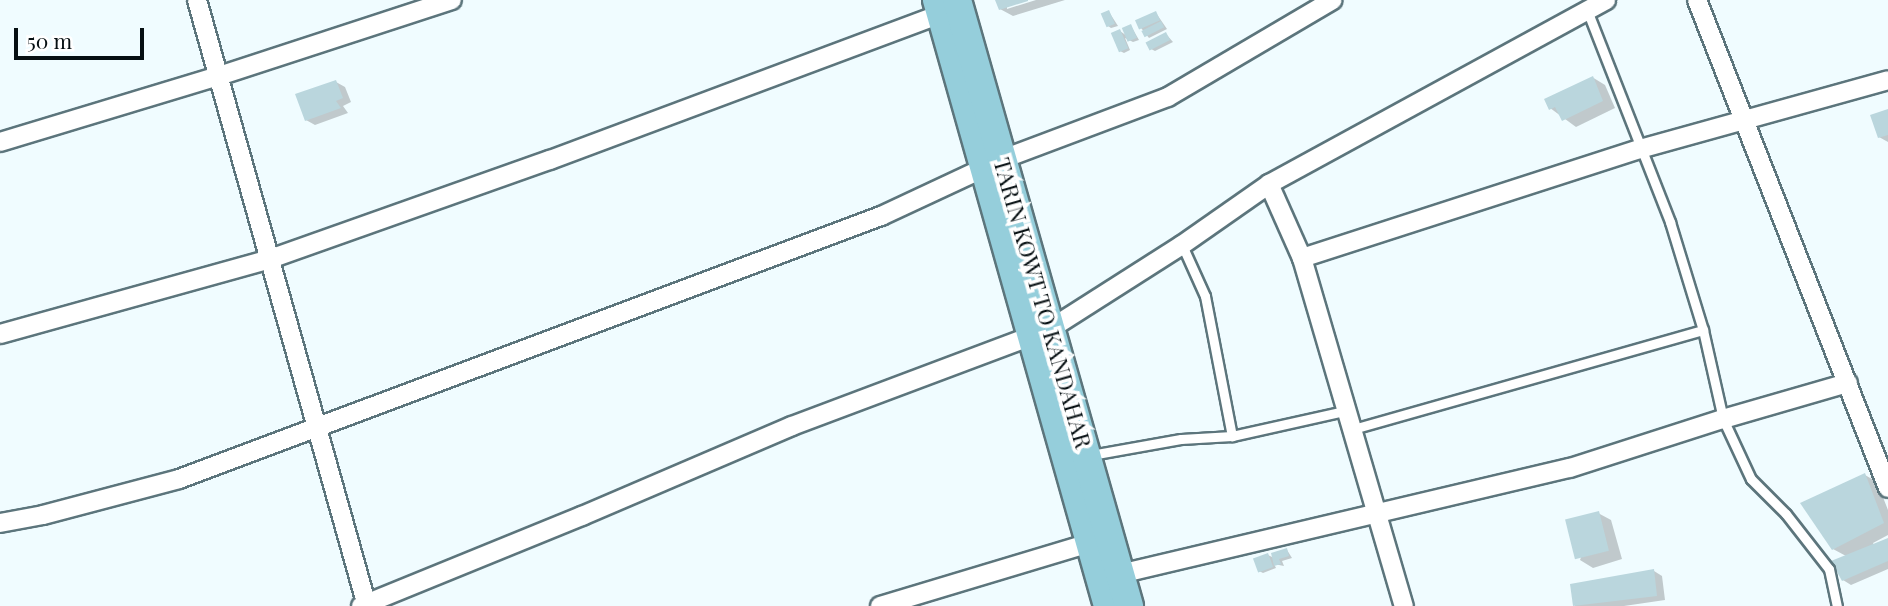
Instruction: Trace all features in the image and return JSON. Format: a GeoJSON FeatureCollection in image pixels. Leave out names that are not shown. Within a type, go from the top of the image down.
{"type":"FeatureCollection","features":[{"type":"Feature","properties":{"kind":"main road","name":"TARIN KOWT TO KANDAHAR"},"geometry":{"type":"LineString","coordinates":[[945,5],[994,164],[1041,333],[1090,543],[1108,606]]}},
{"type":"Feature","properties":{"kind":"main road","name":"TARIN KOWT TO KANDAHAR"},"geometry":{"type":"LineString","coordinates":[[1041,333],[1086,455],[1129,606]]}},
{"type":"Feature","properties":{"kind":"street"},"geometry":{"type":"LineString","coordinates":[[197,0],[365,605],[792,426],[1041,333],[1182,245],[1269,184],[1585,5],[1606,0]]}},
{"type":"Feature","properties":{"kind":"street"},"geometry":{"type":"LineString","coordinates":[[0,142],[219,76],[452,0]]}},
{"type":"Feature","properties":{"kind":"street"},"geometry":{"type":"LineString","coordinates":[[0,523],[43,516],[179,478],[881,216],[994,164],[1168,97],[1333,0]]}},
{"type":"Feature","properties":{"kind":"street"},"geometry":{"type":"LineString","coordinates":[[1696,0],[1888,488]]}},
{"type":"Feature","properties":{"kind":"street"},"geometry":{"type":"LineString","coordinates":[[0,334],[270,259],[550,160],[945,5]]}},
{"type":"Feature","properties":{"kind":"street"},"geometry":{"type":"LineString","coordinates":[[1302,258],[1640,149],[1888,80]]}},
{"type":"Feature","properties":{"kind":"street"},"geometry":{"type":"LineString","coordinates":[[1269,184],[1302,258],[1404,606]]}},
{"type":"Feature","properties":{"kind":"street"},"geometry":{"type":"LineString","coordinates":[[1120,574],[1570,468],[1723,419],[1848,383]]}},
{"type":"Feature","properties":{"kind":"street"},"geometry":{"type":"LineString","coordinates":[[880,606],[1090,543]]}},
{"type":"Feature","properties":{"kind":"lane"},"geometry":{"type":"LineString","coordinates":[[1585,5],[1670,222],[1703,330],[1723,419],[1751,479],[1786,514],[1829,569],[1837,606]]}},
{"type":"Feature","properties":{"kind":"lane"},"geometry":{"type":"LineString","coordinates":[[1182,245],[1205,296],[1233,436]]}},
{"type":"Feature","properties":{"kind":"lane"},"geometry":{"type":"LineString","coordinates":[[1353,429],[1703,330]]}},
{"type":"Feature","properties":{"kind":"lane"},"geometry":{"type":"LineString","coordinates":[[1086,455],[1181,439],[1233,436],[1348,410]]}},
{"type":"Feature","properties":{"kind":"building"},"geometry":{"type":"Polygon","coordinates":[[[995,0],[1028,0],[1028,1],[999,10],[995,0]]]}},
{"type":"Feature","properties":{"kind":"building"},"geometry":{"type":"Polygon","coordinates":[[[1109,10],[1115,24],[1107,27],[1101,14],[1109,10]]]}},
{"type":"Feature","properties":{"kind":"building"},"geometry":{"type":"Polygon","coordinates":[[[1156,11],[1160,20],[1139,29],[1135,20],[1156,11]]]}},
{"type":"Feature","properties":{"kind":"building"},"geometry":{"type":"Polygon","coordinates":[[[1161,21],[1164,27],[1145,37],[1141,31],[1161,21]]]}},
{"type":"Feature","properties":{"kind":"building"},"geometry":{"type":"Polygon","coordinates":[[[1131,24],[1137,38],[1128,42],[1122,28],[1131,24]]]}},
{"type":"Feature","properties":{"kind":"building"},"geometry":{"type":"Polygon","coordinates":[[[1120,29],[1128,48],[1119,52],[1111,33],[1120,29]]]}},
{"type":"Feature","properties":{"kind":"building"},"geometry":{"type":"Polygon","coordinates":[[[1166,32],[1170,40],[1150,50],[1146,42],[1166,32]]]}},
{"type":"Feature","properties":{"kind":"building"},"geometry":{"type":"Polygon","coordinates":[[[1593,76],[1603,101],[1562,121],[1555,107],[1549,110],[1544,99],[1593,76]]]}},
{"type":"Feature","properties":{"kind":"building"},"geometry":{"type":"Polygon","coordinates":[[[336,80],[343,98],[336,101],[341,108],[305,121],[295,94],[336,80]]]}},
{"type":"Feature","properties":{"kind":"building"},"geometry":{"type":"Polygon","coordinates":[[[1888,109],[1888,135],[1878,138],[1870,115],[1888,109]]]}},
{"type":"Feature","properties":{"kind":"building"},"geometry":{"type":"Polygon","coordinates":[[[1865,473],[1884,523],[1832,550],[1800,503],[1865,473]]]}},
{"type":"Feature","properties":{"kind":"building"},"geometry":{"type":"Polygon","coordinates":[[[1599,511],[1609,551],[1575,559],[1565,519],[1599,511]]]}},
{"type":"Feature","properties":{"kind":"building"},"geometry":{"type":"Polygon","coordinates":[[[1888,538],[1888,561],[1842,581],[1831,561],[1888,538]]]}},
{"type":"Feature","properties":{"kind":"building"},"geometry":{"type":"Polygon","coordinates":[[[1287,548],[1289,556],[1279,559],[1281,564],[1274,566],[1271,553],[1287,548]]]}},
{"type":"Feature","properties":{"kind":"building"},"geometry":{"type":"Polygon","coordinates":[[[1268,553],[1273,567],[1258,573],[1253,558],[1268,553]]]}},
{"type":"Feature","properties":{"kind":"building"},"geometry":{"type":"Polygon","coordinates":[[[1654,569],[1657,596],[1573,606],[1570,584],[1654,569]]]}}]}
